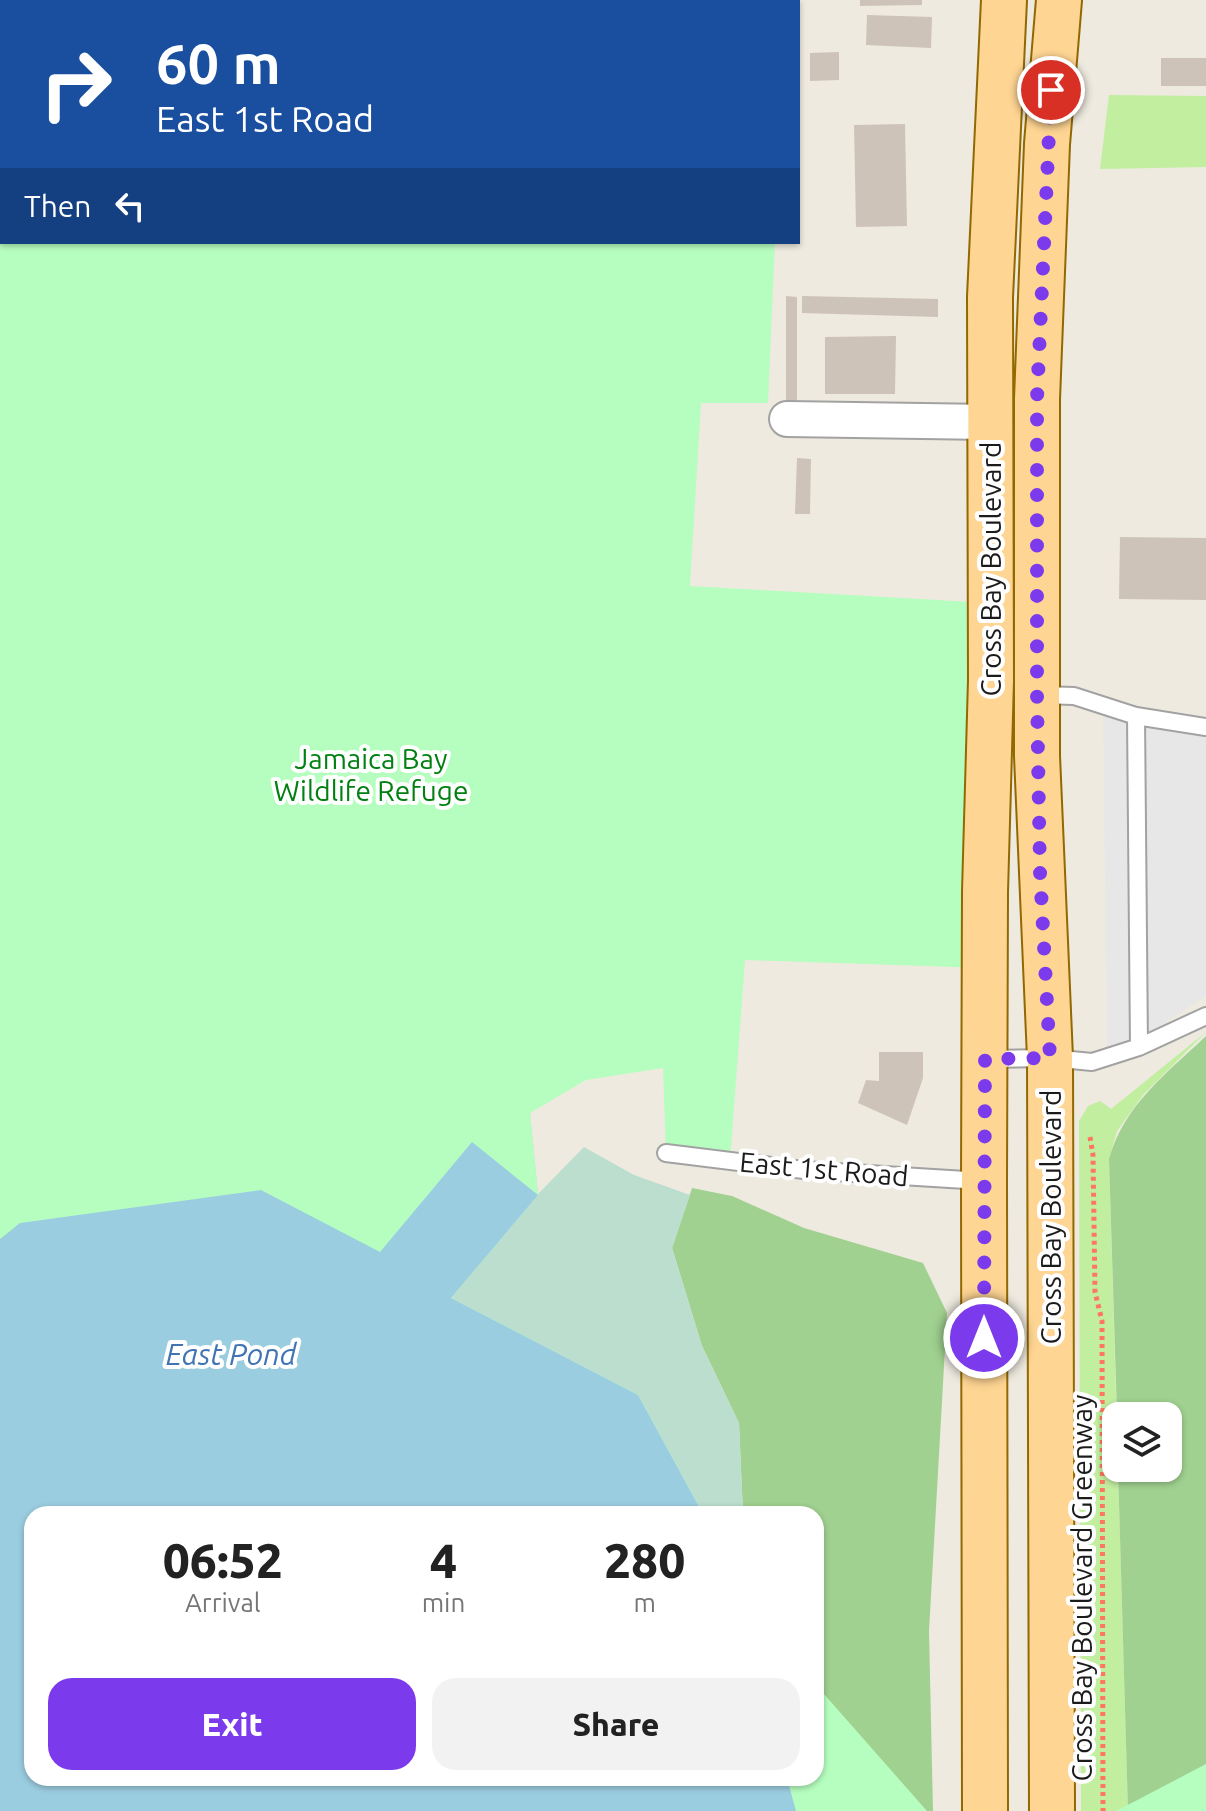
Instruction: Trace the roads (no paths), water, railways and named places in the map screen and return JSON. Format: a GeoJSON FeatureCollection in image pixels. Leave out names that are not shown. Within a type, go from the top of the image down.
{"type":"FeatureCollection","features":[{"type":"Feature","properties":{"kind":"main road","name":"Cross Bay Boulevard"},"geometry":{"type":"LineString","coordinates":[[985,1811],[985,892],[991,680],[993,185],[1004,0]]}},
{"type":"Feature","properties":{"kind":"main road","name":"Cross Bay Boulevard"},"geometry":{"type":"LineString","coordinates":[[1052,1811],[1050,1058],[1040,872],[1038,370],[1047,144],[1059,0]]}},
{"type":"Feature","properties":{"kind":"street"},"geometry":{"type":"LineString","coordinates":[[787,419],[990,422]]}},
{"type":"Feature","properties":{"kind":"lane"},"geometry":{"type":"LineString","coordinates":[[1037,695],[1074,696],[1136,716],[1206,727]]}},
{"type":"Feature","properties":{"kind":"lane"},"geometry":{"type":"LineString","coordinates":[[1136,716],[1139,1047]]}},
{"type":"Feature","properties":{"kind":"lane"},"geometry":{"type":"LineString","coordinates":[[985,1059],[1050,1058],[1092,1062],[1139,1047],[1206,1016]]}},
{"type":"Feature","properties":{"kind":"lane","name":"East 1st Road"},"geometry":{"type":"LineString","coordinates":[[666,1153],[804,1170],[984,1181]]}},
{"type":"Feature","properties":{"kind":"water","name":"East Pond"},"geometry":{"type":"Polygon","coordinates":[[[472,1142],[538,1195],[451,1298],[638,1395],[699,1506],[24,1506],[24,1786],[789,1786],[796,1811],[0,1811],[0,1239],[20,1223],[261,1190],[380,1252],[472,1142]]]}},
{"type":"Feature","properties":{"kind":"park label","name":"Jamaica Bay Wildlife Refuge"},"geometry":{"type":"Point","coordinates":[371,775]}}]}
